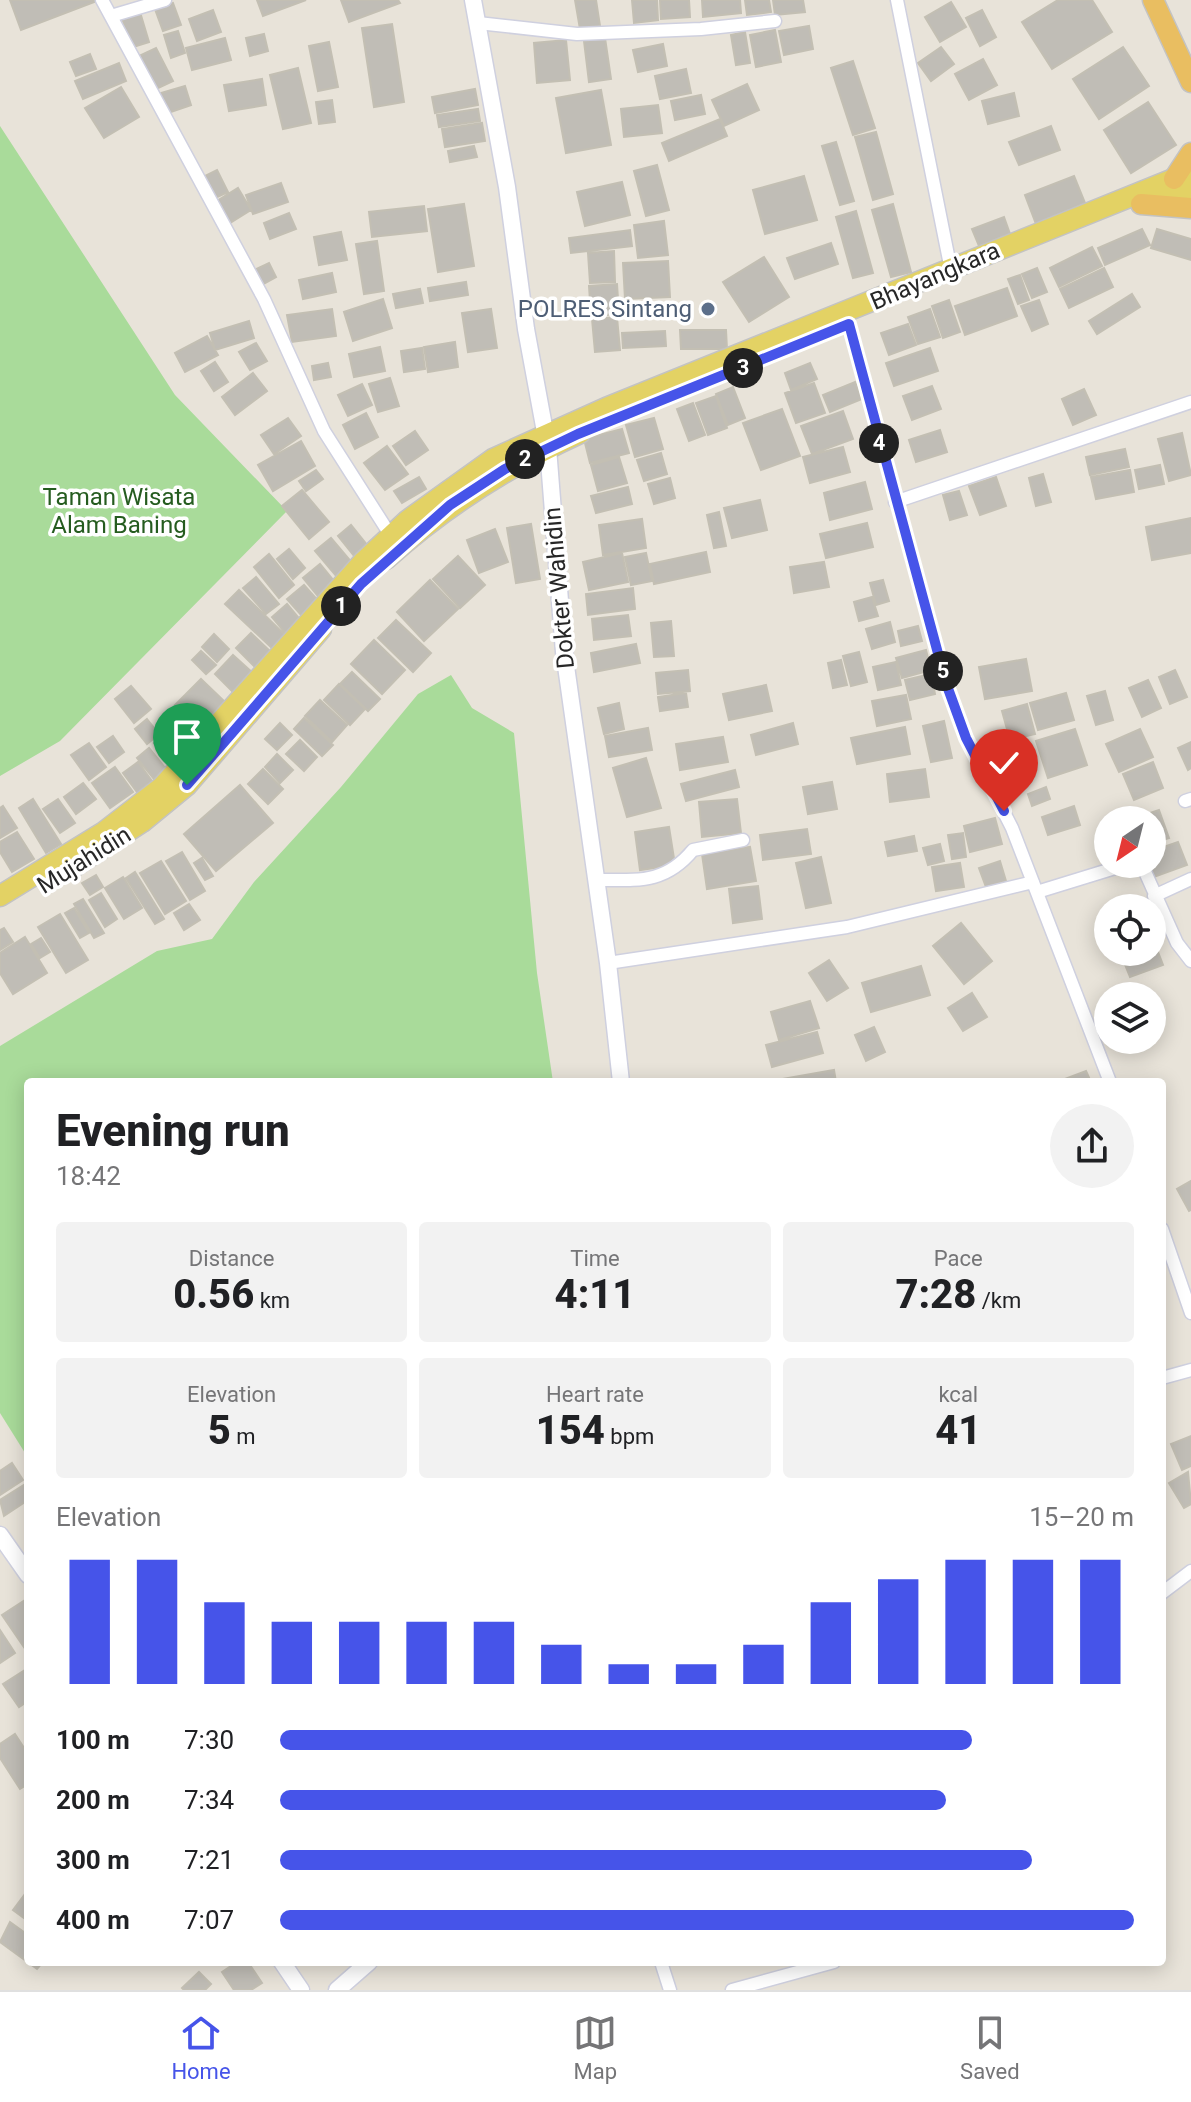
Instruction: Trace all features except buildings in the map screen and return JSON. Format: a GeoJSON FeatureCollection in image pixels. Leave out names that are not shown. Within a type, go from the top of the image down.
{"type":"FeatureCollection","features":[{"type":"Feature","properties":{"kind":"highway"},"geometry":{"type":"LineString","coordinates":[[1153,0],[1183,48],[1191,82]]}},
{"type":"Feature","properties":{"kind":"highway"},"geometry":{"type":"LineString","coordinates":[[1182,176],[1191,153]]}},
{"type":"Feature","properties":{"kind":"highway"},"geometry":{"type":"LineString","coordinates":[[1141,204],[1191,208]]}},
{"type":"Feature","properties":{"kind":"main road","name":"Bhayangkara"},"geometry":{"type":"LineString","coordinates":[[546,441],[1182,176]]}},
{"type":"Feature","properties":{"kind":"main road","name":"Bhayangkara"},"geometry":{"type":"LineString","coordinates":[[546,441],[849,324],[1141,204],[1191,191]]}},
{"type":"Feature","properties":{"kind":"main road","name":"Mujahidin"},"geometry":{"type":"LineString","coordinates":[[0,896],[104,832],[162,787],[349,577],[391,536],[468,474],[546,441]]}},
{"type":"Feature","properties":{"kind":"main road","name":"Mujahidin"},"geometry":{"type":"LineString","coordinates":[[0,911],[113,843],[166,803],[212,759],[311,640],[383,562],[450,505],[546,441]]}},
{"type":"Feature","properties":{"kind":"street"},"geometry":{"type":"LineString","coordinates":[[102,0],[264,299],[324,431],[391,536]]}},
{"type":"Feature","properties":{"kind":"street"},"geometry":{"type":"LineString","coordinates":[[111,16],[165,0]]}},
{"type":"Feature","properties":{"kind":"street","name":"Dokter Wahidin"},"geometry":{"type":"LineString","coordinates":[[473,0],[546,441],[564,652],[597,880],[621,1078]]}},
{"type":"Feature","properties":{"kind":"street"},"geometry":{"type":"LineString","coordinates":[[897,0],[951,270]]}},
{"type":"Feature","properties":{"kind":"street"},"geometry":{"type":"LineString","coordinates":[[478,23],[577,34],[701,29],[775,21]]}},
{"type":"Feature","properties":{"kind":"street"},"geometry":{"type":"LineString","coordinates":[[849,324],[895,502],[957,715],[1012,828],[1108,1078]]}},
{"type":"Feature","properties":{"kind":"street"},"geometry":{"type":"LineString","coordinates":[[895,502],[1191,402]]}},
{"type":"Feature","properties":{"kind":"street"},"geometry":{"type":"LineString","coordinates":[[597,880],[654,877],[679,868],[693,850],[743,840]]}},
{"type":"Feature","properties":{"kind":"street"},"geometry":{"type":"LineString","coordinates":[[608,963],[847,927],[1137,864],[1145,870],[1153,894]]}},
{"type":"Feature","properties":{"kind":"street"},"geometry":{"type":"LineString","coordinates":[[1158,894],[1191,879]]}},
{"type":"Feature","properties":{"kind":"street"},"geometry":{"type":"LineString","coordinates":[[1166,921],[1177,943],[1191,961]]}},
{"type":"Feature","properties":{"kind":"street"},"geometry":{"type":"LineString","coordinates":[[1166,1241],[1191,1313]]}},
{"type":"Feature","properties":{"kind":"street"},"geometry":{"type":"LineString","coordinates":[[1166,1377],[1191,1370]]}},
{"type":"Feature","properties":{"kind":"street"},"geometry":{"type":"LineString","coordinates":[[0,1535],[24,1569]]}},
{"type":"Feature","properties":{"kind":"street"},"geometry":{"type":"LineString","coordinates":[[1166,1590],[1191,1571]]}},
{"type":"Feature","properties":{"kind":"street"},"geometry":{"type":"LineString","coordinates":[[285,1966],[301,1990]]}},
{"type":"Feature","properties":{"kind":"street"},"geometry":{"type":"LineString","coordinates":[[337,1990],[364,1966]]}},
{"type":"Feature","properties":{"kind":"street"},"geometry":{"type":"LineString","coordinates":[[662,1966],[670,1990]]}},
{"type":"Feature","properties":{"kind":"street"},"geometry":{"type":"LineString","coordinates":[[732,1990],[819,1966]]}},
{"type":"Feature","properties":{"kind":"green space","name":"Taman Wisata Alam Baning"},"geometry":{"type":"Polygon","coordinates":[[[0,126],[175,395],[287,511],[60,741],[0,776],[0,126]]]}},
{"type":"Feature","properties":{"kind":"green space"},"geometry":{"type":"Polygon","coordinates":[[[451,675],[472,708],[514,733],[537,973],[552,1078],[24,1078],[24,1451],[0,1413],[0,1046],[157,951],[212,939],[254,882],[341,787],[418,694],[451,675]]]}},
{"type":"Feature","properties":{"kind":"place","name":"POLRES Sintang"},"geometry":{"type":"Point","coordinates":[708,309]}},
{"type":"Feature","properties":{"kind":"route"},"geometry":{"type":"LineString","coordinates":[[187,785],[361,584],[450,505],[505,469],[578,434],[849,324],[946,683],[966,738],[1004,811]]}}]}
